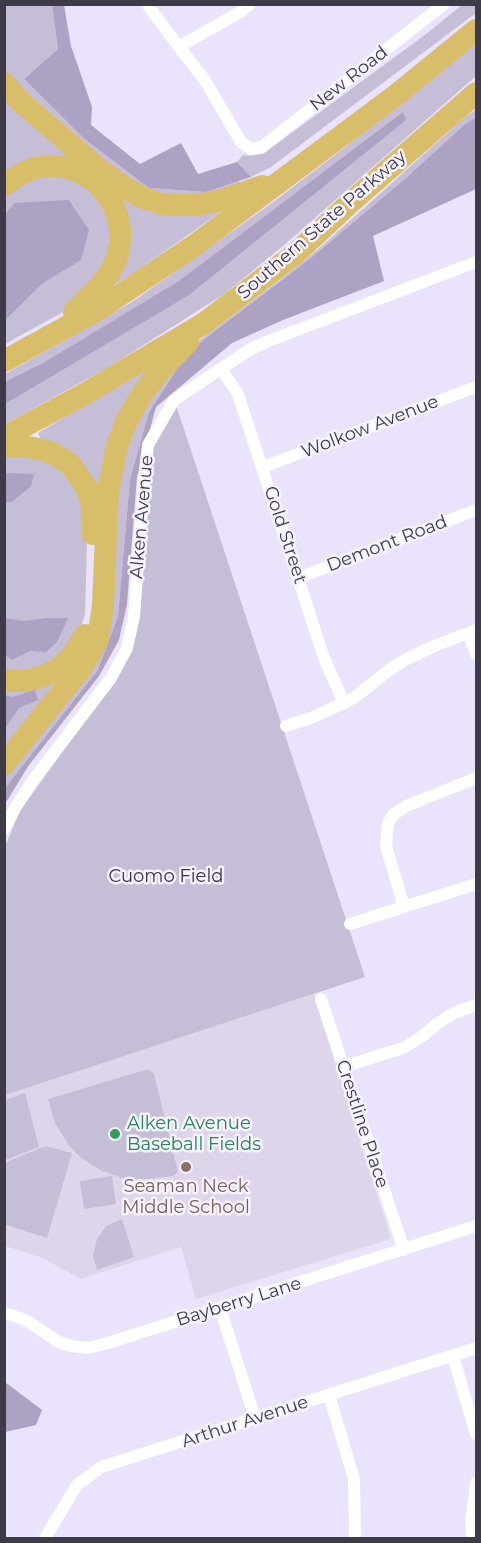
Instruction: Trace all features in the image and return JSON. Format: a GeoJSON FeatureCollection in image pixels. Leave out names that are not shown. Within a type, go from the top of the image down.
{"type":"FeatureCollection","features":[{"type":"Feature","properties":{"kind":"highway"},"geometry":{"type":"LineString","coordinates":[[4,361],[99,309],[192,248],[419,77],[477,30]]}},
{"type":"Feature","properties":{"kind":"highway"},"geometry":{"type":"LineString","coordinates":[[4,83],[21,102],[106,175],[132,193],[153,201],[179,206],[207,204],[287,177]]}},
{"type":"Feature","properties":{"kind":"highway","name":"Southern State Parkway"},"geometry":{"type":"LineString","coordinates":[[4,437],[86,393],[203,324],[295,254],[352,201],[477,93]]}},
{"type":"Feature","properties":{"kind":"highway"},"geometry":{"type":"LineString","coordinates":[[4,185],[34,168],[51,166],[73,170],[88,177],[102,189],[113,204],[120,224],[119,250],[114,265],[105,279],[87,300],[40,342]]}},
{"type":"Feature","properties":{"kind":"highway"},"geometry":{"type":"LineString","coordinates":[[4,764],[79,672],[98,638],[103,605],[108,491],[117,446],[127,420],[142,394],[203,324]]}},
{"type":"Feature","properties":{"kind":"highway"},"geometry":{"type":"LineString","coordinates":[[4,447],[28,447],[43,450],[69,463],[87,488],[93,519],[89,615],[85,635],[72,656],[54,671],[24,681],[4,680]]}},
{"type":"Feature","properties":{"kind":"street"},"geometry":{"type":"LineString","coordinates":[[147,4],[179,47],[250,4]]}},
{"type":"Feature","properties":{"kind":"street","name":"New Road"},"geometry":{"type":"LineString","coordinates":[[179,47],[204,79],[241,142],[251,149],[262,147],[444,4]]}},
{"type":"Feature","properties":{"kind":"street","name":"Alken Avenue"},"geometry":{"type":"LineString","coordinates":[[4,829],[34,779],[111,678],[126,648],[134,616],[148,445],[174,400],[249,350],[266,342],[477,262]]}},
{"type":"Feature","properties":{"kind":"street","name":"Gold Street"},"geometry":{"type":"LineString","coordinates":[[221,369],[238,394],[324,658],[344,703]]}},
{"type":"Feature","properties":{"kind":"street","name":"Wolkow Avenue"},"geometry":{"type":"LineString","coordinates":[[263,467],[477,387]]}},
{"type":"Feature","properties":{"kind":"street","name":"Demont Road"},"geometry":{"type":"LineString","coordinates":[[298,578],[477,510]]}},
{"type":"Feature","properties":{"kind":"street"},"geometry":{"type":"LineString","coordinates":[[286,726],[344,703],[392,668],[434,646],[472,632],[477,654]]}},
{"type":"Feature","properties":{"kind":"street"},"geometry":{"type":"LineString","coordinates":[[404,907],[386,846],[388,823],[393,815],[406,806],[477,778]]}},
{"type":"Feature","properties":{"kind":"street"},"geometry":{"type":"LineString","coordinates":[[350,924],[477,884]]}},
{"type":"Feature","properties":{"kind":"street","name":"Crestline Place"},"geometry":{"type":"LineString","coordinates":[[321,999],[404,1250]]}},
{"type":"Feature","properties":{"kind":"street"},"geometry":{"type":"LineString","coordinates":[[344,1067],[403,1048],[454,1013],[477,1005]]}},
{"type":"Feature","properties":{"kind":"street","name":"Bayberry Lane"},"geometry":{"type":"LineString","coordinates":[[4,1313],[27,1321],[59,1342],[88,1348],[477,1226]]}},
{"type":"Feature","properties":{"kind":"street"},"geometry":{"type":"LineString","coordinates":[[220,1308],[255,1418]]}},
{"type":"Feature","properties":{"kind":"street","name":"Arthur Avenue"},"geometry":{"type":"LineString","coordinates":[[45,1539],[77,1485],[101,1467],[477,1348]]}},
{"type":"Feature","properties":{"kind":"street"},"geometry":{"type":"LineString","coordinates":[[453,1356],[477,1434]]}},
{"type":"Feature","properties":{"kind":"street"},"geometry":{"type":"LineString","coordinates":[[329,1395],[354,1479],[355,1539]]}},
{"type":"Feature","properties":{"kind":"street"},"geometry":{"type":"LineString","coordinates":[[472,1539],[471,1522],[477,1483]]}},
{"type":"Feature","properties":{"kind":"shaded area"},"geometry":{"type":"Polygon","coordinates":[[[52,5],[64,5],[71,46],[92,107],[91,125],[140,164],[181,143],[198,174],[237,162],[251,177],[206,192],[149,188],[85,139],[24,79],[58,49],[52,5]]]}},
{"type":"Feature","properties":{"kind":"shaded area"},"geometry":{"type":"Polygon","coordinates":[[[403,112],[406,120],[189,295],[5,404],[5,382],[45,362],[179,281],[403,112]]]}},
{"type":"Feature","properties":{"kind":"shaded area"},"geometry":{"type":"Polygon","coordinates":[[[476,117],[476,189],[373,236],[384,281],[283,320],[232,343],[156,407],[137,477],[127,604],[119,640],[99,676],[29,765],[5,804],[5,788],[98,670],[118,616],[130,479],[149,412],[184,358],[207,337],[311,258],[406,178],[465,124],[476,117]]]}},
{"type":"Feature","properties":{"kind":"shaded area"},"geometry":{"type":"Polygon","coordinates":[[[69,200],[89,230],[81,260],[43,283],[5,320],[5,214],[15,203],[69,200]]]}},
{"type":"Feature","properties":{"kind":"shaded area"},"geometry":{"type":"Polygon","coordinates":[[[5,474],[34,474],[31,486],[12,502],[5,503],[5,474]]]}},
{"type":"Feature","properties":{"kind":"shaded area"},"geometry":{"type":"Polygon","coordinates":[[[4,618],[24,621],[68,618],[57,642],[46,652],[30,651],[12,660],[5,655],[4,618]]]}},
{"type":"Feature","properties":{"kind":"shaded area"},"geometry":{"type":"Polygon","coordinates":[[[35,690],[38,700],[19,708],[5,728],[5,695],[12,697],[35,690]]]}},
{"type":"Feature","properties":{"kind":"shaded area","name":"Seaman Neck Middle School"},"geometry":{"type":"Polygon","coordinates":[[[314,994],[391,1239],[196,1299],[181,1247],[81,1279],[40,1257],[5,1246],[4,1095],[314,994]]]}},
{"type":"Feature","properties":{"kind":"shaded area"},"geometry":{"type":"Polygon","coordinates":[[[5,1382],[42,1410],[36,1425],[5,1432],[5,1382]]]}},
{"type":"Feature","properties":{"kind":"green space"},"geometry":{"type":"Polygon","coordinates":[[[4,5],[52,5],[58,49],[24,79],[149,188],[206,192],[239,181],[241,187],[220,195],[144,194],[4,73],[4,5]]]}},
{"type":"Feature","properties":{"kind":"green space"},"geometry":{"type":"Polygon","coordinates":[[[462,5],[476,5],[476,13],[271,167],[251,177],[237,162],[243,155],[263,154],[462,5]]]}},
{"type":"Feature","properties":{"kind":"green space"},"geometry":{"type":"Polygon","coordinates":[[[476,44],[476,76],[283,246],[224,294],[109,367],[5,424],[5,374],[132,302],[268,206],[476,44]]]}},
{"type":"Feature","properties":{"kind":"green space"},"geometry":{"type":"Polygon","coordinates":[[[5,92],[83,163],[5,179],[5,92]]]}},
{"type":"Feature","properties":{"kind":"green space"},"geometry":{"type":"Polygon","coordinates":[[[476,109],[476,117],[465,124],[406,178],[311,258],[207,337],[184,358],[149,412],[130,479],[118,616],[100,668],[5,788],[5,776],[98,657],[115,482],[125,435],[189,348],[323,245],[476,109]]]}},
{"type":"Feature","properties":{"kind":"green space"},"geometry":{"type":"Polygon","coordinates":[[[53,170],[89,181],[110,208],[108,266],[65,311],[5,344],[5,194],[53,170]]]}},
{"type":"Feature","properties":{"kind":"green space"},"geometry":{"type":"Polygon","coordinates":[[[116,190],[222,211],[103,292],[116,190]]]}},
{"type":"Feature","properties":{"kind":"green space"},"geometry":{"type":"Polygon","coordinates":[[[157,362],[104,490],[42,441],[38,433],[157,362]]]}},
{"type":"Feature","properties":{"kind":"green space","name":"Cuomo Field"},"geometry":{"type":"Polygon","coordinates":[[[176,405],[365,977],[5,1095],[4,849],[20,811],[122,669],[152,446],[176,405]]]}},
{"type":"Feature","properties":{"kind":"green space"},"geometry":{"type":"Polygon","coordinates":[[[6,454],[63,464],[88,509],[85,614],[76,642],[56,663],[30,674],[5,672],[6,454]]]}},
{"type":"Feature","properties":{"kind":"green space"},"geometry":{"type":"Polygon","coordinates":[[[61,674],[5,754],[5,687],[61,674]]]}},
{"type":"Feature","properties":{"kind":"green space","name":"Alken Avenue Baseball Fields"},"geometry":{"type":"Polygon","coordinates":[[[148,1069],[154,1074],[178,1172],[173,1176],[126,1179],[102,1171],[81,1158],[68,1144],[55,1123],[48,1099],[148,1069]]]}},
{"type":"Feature","properties":{"kind":"green space"},"geometry":{"type":"Polygon","coordinates":[[[25,1093],[39,1147],[5,1160],[5,1100],[25,1093]]]}},
{"type":"Feature","properties":{"kind":"green space"},"geometry":{"type":"Polygon","coordinates":[[[46,1146],[72,1153],[47,1238],[4,1224],[5,1164],[46,1146]]]}},
{"type":"Feature","properties":{"kind":"green space"},"geometry":{"type":"Polygon","coordinates":[[[112,1176],[116,1204],[84,1209],[80,1181],[112,1176]]]}},
{"type":"Feature","properties":{"kind":"green space"},"geometry":{"type":"Polygon","coordinates":[[[122,1219],[134,1257],[97,1270],[93,1256],[97,1239],[106,1226],[122,1219]]]}},
{"type":"Feature","properties":{"kind":"place","name":"Alken Avenue Baseball Fields"},"geometry":{"type":"Point","coordinates":[115,1134]}},
{"type":"Feature","properties":{"kind":"place","name":"Seaman Neck Middle School"},"geometry":{"type":"Point","coordinates":[186,1167]}}]}
